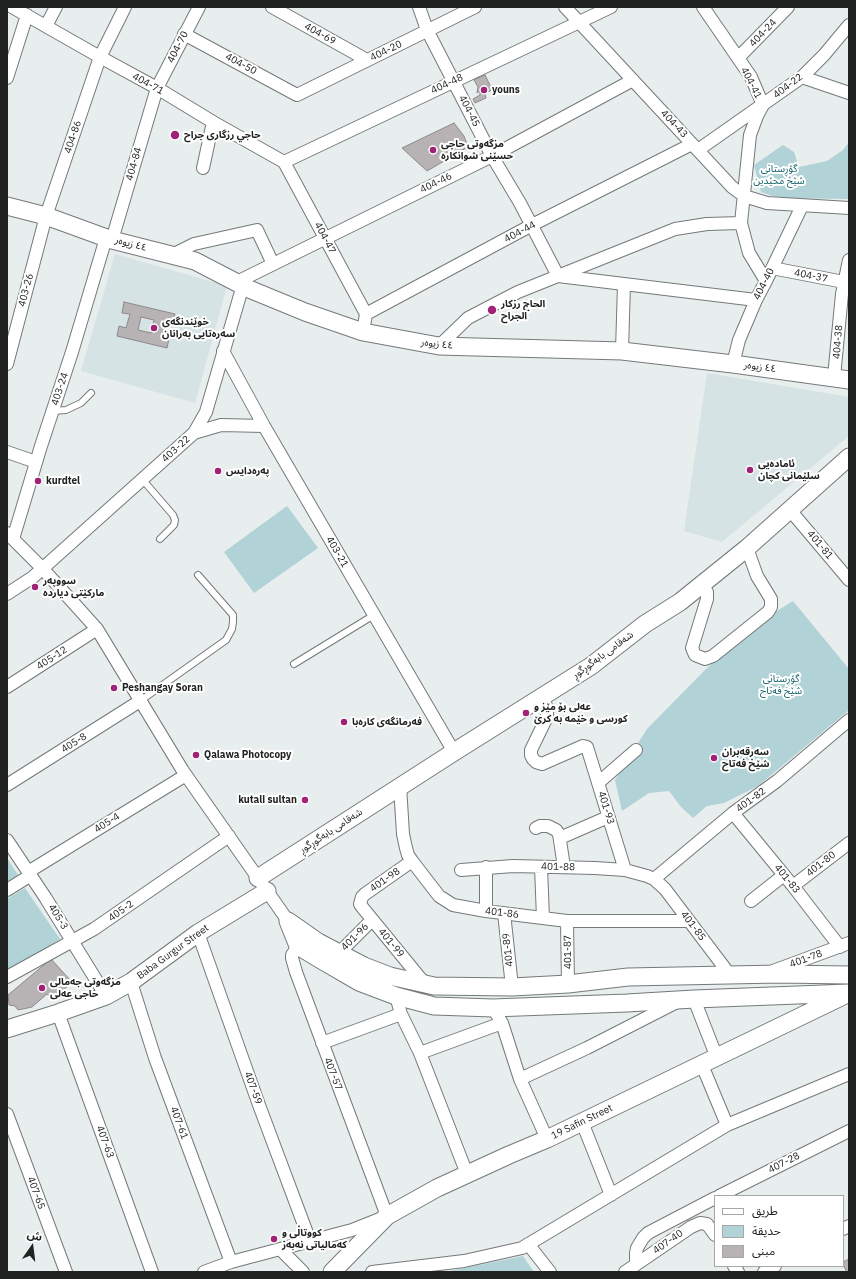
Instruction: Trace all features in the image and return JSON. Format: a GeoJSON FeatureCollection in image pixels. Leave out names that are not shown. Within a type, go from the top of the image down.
{"type":"FeatureCollection","features":[{"type":"Feature","properties":{"kind":"street","name":"404-71"},"geometry":{"type":"LineString","coordinates":[[12,7],[157,88],[284,162]]}},
{"type":"Feature","properties":{"kind":"street"},"geometry":{"type":"LineString","coordinates":[[46,26],[56,7]]}},
{"type":"Feature","properties":{"kind":"street","name":"404-86"},"geometry":{"type":"LineString","coordinates":[[46,216],[100,57],[125,7]]}},
{"type":"Feature","properties":{"kind":"street","name":"404-70"},"geometry":{"type":"LineString","coordinates":[[157,88],[198,7]]}},
{"type":"Feature","properties":{"kind":"street","name":"404-69"},"geometry":{"type":"LineString","coordinates":[[272,7],[367,60]]}},
{"type":"Feature","properties":{"kind":"street","name":"404-45"},"geometry":{"type":"LineString","coordinates":[[419,7],[428,30],[492,156],[520,203],[558,276]]}},
{"type":"Feature","properties":{"kind":"street","name":"404-20"},"geometry":{"type":"LineString","coordinates":[[297,94],[475,7]]}},
{"type":"Feature","properties":{"kind":"street","name":"404-43"},"geometry":{"type":"LineString","coordinates":[[565,7],[732,187],[744,196],[767,204],[849,208]]}},
{"type":"Feature","properties":{"kind":"street","name":"404-48"},"geometry":{"type":"LineString","coordinates":[[284,162],[611,7]]}},
{"type":"Feature","properties":{"kind":"street","name":"404-41"},"geometry":{"type":"LineString","coordinates":[[704,7],[751,77],[762,105],[750,135],[741,223],[749,253],[766,281]]}},
{"type":"Feature","properties":{"kind":"street","name":"404-24"},"geometry":{"type":"LineString","coordinates":[[738,58],[788,7]]}},
{"type":"Feature","properties":{"kind":"street"},"geometry":{"type":"LineString","coordinates":[[7,78],[27,15]]}},
{"type":"Feature","properties":{"kind":"street","name":"404-22"},"geometry":{"type":"LineString","coordinates":[[695,147],[762,105],[802,76],[824,55],[849,25]]}},
{"type":"Feature","properties":{"kind":"street","name":"404-50"},"geometry":{"type":"LineString","coordinates":[[184,34],[297,94]]}},
{"type":"Feature","properties":{"kind":"street"},"geometry":{"type":"LineString","coordinates":[[802,76],[849,93]]}},
{"type":"Feature","properties":{"kind":"street","name":"404-46"},"geometry":{"type":"LineString","coordinates":[[240,284],[274,264],[492,156],[633,80]]}},
{"type":"Feature","properties":{"kind":"street","name":"404-84"},"geometry":{"type":"LineString","coordinates":[[109,239],[157,88]]}},
{"type":"Feature","properties":{"kind":"street"},"geometry":{"type":"LineString","coordinates":[[203,168],[213,122]]}},
{"type":"Feature","properties":{"kind":"street","name":"404-44"},"geometry":{"type":"LineString","coordinates":[[366,314],[532,225],[695,147]]}},
{"type":"Feature","properties":{"kind":"street","name":"404-47"},"geometry":{"type":"LineString","coordinates":[[284,162],[366,314]]}},
{"type":"Feature","properties":{"kind":"street","name":"٤٤ زیوەر"},"geometry":{"type":"LineString","coordinates":[[7,206],[46,216],[109,239],[195,261],[240,284],[305,312],[363,332],[438,346],[622,351],[842,378]]}},
{"type":"Feature","properties":{"kind":"street","name":"404-40"},"geometry":{"type":"LineString","coordinates":[[733,364],[739,340],[756,300],[802,206]]}},
{"type":"Feature","properties":{"kind":"street","name":"403-26"},"geometry":{"type":"LineString","coordinates":[[7,364],[46,216]]}},
{"type":"Feature","properties":{"kind":"street"},"geometry":{"type":"LineString","coordinates":[[438,346],[468,318],[518,292],[675,229],[707,224],[741,223]]}},
{"type":"Feature","properties":{"kind":"street"},"geometry":{"type":"LineString","coordinates":[[172,255],[194,244],[257,230],[274,264]]}},
{"type":"Feature","properties":{"kind":"street","name":"403-24"},"geometry":{"type":"LineString","coordinates":[[10,536],[53,411],[109,239]]}},
{"type":"Feature","properties":{"kind":"street","name":"404-38"},"geometry":{"type":"LineString","coordinates":[[842,378],[842,294],[847,283],[849,260]]}},
{"type":"Feature","properties":{"kind":"street","name":"404-37"},"geometry":{"type":"LineString","coordinates":[[772,268],[847,283]]}},
{"type":"Feature","properties":{"kind":"street"},"geometry":{"type":"LineString","coordinates":[[558,276],[756,300]]}},
{"type":"Feature","properties":{"kind":"street","name":"403-22"},"geometry":{"type":"LineString","coordinates":[[7,594],[33,577],[194,433],[206,412],[240,284]]}},
{"type":"Feature","properties":{"kind":"street"},"geometry":{"type":"LineString","coordinates":[[622,351],[624,284]]}},
{"type":"Feature","properties":{"kind":"street"},"geometry":{"type":"LineString","coordinates":[[363,332],[366,314]]}},
{"type":"Feature","properties":{"kind":"street","name":"403-21"},"geometry":{"type":"LineString","coordinates":[[223,351],[264,426],[454,752]]}},
{"type":"Feature","properties":{"kind":"street"},"geometry":{"type":"LineString","coordinates":[[194,433],[221,426],[264,426]]}},
{"type":"Feature","properties":{"kind":"street"},"geometry":{"type":"LineString","coordinates":[[7,452],[36,462]]}},
{"type":"Feature","properties":{"kind":"street","name":"شەقامی بابەگوڕگوڕ"},"geometry":{"type":"LineString","coordinates":[[262,885],[400,786],[591,666],[645,624],[680,602],[747,548],[849,457]]}},
{"type":"Feature","properties":{"kind":"street","name":"401-81"},"geometry":{"type":"LineString","coordinates":[[790,510],[849,580]]}},
{"type":"Feature","properties":{"kind":"street"},"geometry":{"type":"LineString","coordinates":[[10,536],[42,568],[97,629],[186,775],[262,885],[303,941],[359,982],[396,996],[434,1006],[493,1008],[849,993]]}},
{"type":"Feature","properties":{"kind":"street"},"geometry":{"type":"LineString","coordinates":[[702,585],[707,592],[707,599],[692,648],[695,655],[705,659],[713,656],[768,612],[771,607],[771,599],[757,576],[747,548]]}},
{"type":"Feature","properties":{"kind":"street","name":"405-12"},"geometry":{"type":"LineString","coordinates":[[7,687],[97,629]]}},
{"type":"Feature","properties":{"kind":"street","name":"401-93"},"geometry":{"type":"LineString","coordinates":[[539,698],[547,708],[547,717],[530,750],[530,754],[536,762],[542,764],[583,746],[588,748],[625,870]]}},
{"type":"Feature","properties":{"kind":"street","name":"405-8"},"geometry":{"type":"LineString","coordinates":[[7,785],[140,701]]}},
{"type":"Feature","properties":{"kind":"street","name":"401-82"},"geometry":{"type":"LineString","coordinates":[[654,879],[733,813],[777,781],[849,720]]}},
{"type":"Feature","properties":{"kind":"street"},"geometry":{"type":"LineString","coordinates":[[598,783],[636,750]]}},
{"type":"Feature","properties":{"kind":"street","name":"405-4"},"geometry":{"type":"LineString","coordinates":[[7,890],[29,873],[186,775]]}},
{"type":"Feature","properties":{"kind":"street","name":"401-86"},"geometry":{"type":"LineString","coordinates":[[400,786],[404,841],[412,861],[443,899],[458,906],[567,921],[689,920]]}},
{"type":"Feature","properties":{"kind":"street","name":"401-83"},"geometry":{"type":"LineString","coordinates":[[733,813],[844,945]]}},
{"type":"Feature","properties":{"kind":"street"},"geometry":{"type":"LineString","coordinates":[[560,838],[608,817]]}},
{"type":"Feature","properties":{"kind":"street"},"geometry":{"type":"LineString","coordinates":[[536,828],[544,825],[552,827],[559,834],[564,867]]}},
{"type":"Feature","properties":{"kind":"street","name":"405-2"},"geometry":{"type":"LineString","coordinates":[[7,977],[94,929],[229,836]]}},
{"type":"Feature","properties":{"kind":"street","name":"405-3"},"geometry":{"type":"LineString","coordinates":[[7,840],[106,996]]}},
{"type":"Feature","properties":{"kind":"street","name":"401-80"},"geometry":{"type":"LineString","coordinates":[[793,886],[849,842]]}},
{"type":"Feature","properties":{"kind":"street","name":"401-98"},"geometry":{"type":"LineString","coordinates":[[360,901],[365,894],[412,861]]}},
{"type":"Feature","properties":{"kind":"street","name":"401-88"},"geometry":{"type":"LineString","coordinates":[[461,870],[514,866],[595,868],[625,870],[640,873],[654,879]]}},
{"type":"Feature","properties":{"kind":"street"},"geometry":{"type":"LineString","coordinates":[[486,867],[486,911]]}},
{"type":"Feature","properties":{"kind":"street"},"geometry":{"type":"LineString","coordinates":[[541,867],[543,918]]}},
{"type":"Feature","properties":{"kind":"street"},"geometry":{"type":"LineString","coordinates":[[751,900],[784,874]]}},
{"type":"Feature","properties":{"kind":"street","name":"401-85"},"geometry":{"type":"LineString","coordinates":[[654,879],[665,889],[730,975]]}},
{"type":"Feature","properties":{"kind":"street","name":"Baba Gurgur Street"},"geometry":{"type":"LineString","coordinates":[[7,1029],[106,996],[131,982],[262,885]]}},
{"type":"Feature","properties":{"kind":"street","name":"401-99"},"geometry":{"type":"LineString","coordinates":[[360,901],[362,907],[372,920],[425,984]]}},
{"type":"Feature","properties":{"kind":"street","name":"401-89"},"geometry":{"type":"LineString","coordinates":[[504,913],[512,987]]}},
{"type":"Feature","properties":{"kind":"street","name":"401-96"},"geometry":{"type":"LineString","coordinates":[[339,953],[372,920]]}},
{"type":"Feature","properties":{"kind":"street","name":"401-87"},"geometry":{"type":"LineString","coordinates":[[567,921],[568,984]]}},
{"type":"Feature","properties":{"kind":"street","name":"407-59"},"geometry":{"type":"LineString","coordinates":[[198,933],[259,1105],[310,1241]]}},
{"type":"Feature","properties":{"kind":"street"},"geometry":{"type":"LineString","coordinates":[[303,941],[339,953],[376,971],[403,980],[434,986],[512,987],[568,984],[628,976],[763,974],[849,975]]}},
{"type":"Feature","properties":{"kind":"street","name":"407-57"},"geometry":{"type":"LineString","coordinates":[[303,941],[294,952],[292,958],[322,1043],[387,1216]]}},
{"type":"Feature","properties":{"kind":"street","name":"401-78"},"geometry":{"type":"LineString","coordinates":[[763,974],[844,945]]}},
{"type":"Feature","properties":{"kind":"street"},"geometry":{"type":"LineString","coordinates":[[627,1003],[628,976]]}},
{"type":"Feature","properties":{"kind":"street","name":"407-61"},"geometry":{"type":"LineString","coordinates":[[131,982],[155,1058],[231,1262]]}},
{"type":"Feature","properties":{"kind":"street","name":"19 Safin Street"},"geometry":{"type":"LineString","coordinates":[[332,1272],[387,1216],[437,1188],[547,1139],[849,993]]}},
{"type":"Feature","properties":{"kind":"street"},"geometry":{"type":"LineString","coordinates":[[396,996],[401,1014],[420,1053],[467,1174]]}},
{"type":"Feature","properties":{"kind":"street"},"geometry":{"type":"LineString","coordinates":[[688,999],[709,1061],[728,1125]]}},
{"type":"Feature","properties":{"kind":"street"},"geometry":{"type":"LineString","coordinates":[[520,1079],[588,1048],[688,999]]}},
{"type":"Feature","properties":{"kind":"street"},"geometry":{"type":"LineString","coordinates":[[493,1008],[502,1023],[520,1079],[547,1139]]}},
{"type":"Feature","properties":{"kind":"street","name":"407-63"},"geometry":{"type":"LineString","coordinates":[[58,1013],[152,1272]]}},
{"type":"Feature","properties":{"kind":"street"},"geometry":{"type":"LineString","coordinates":[[322,1043],[401,1014]]}},
{"type":"Feature","properties":{"kind":"street"},"geometry":{"type":"LineString","coordinates":[[420,1053],[502,1023]]}},
{"type":"Feature","properties":{"kind":"street"},"geometry":{"type":"LineString","coordinates":[[372,1272],[421,1269],[522,1248],[728,1125],[849,1074]]}},
{"type":"Feature","properties":{"kind":"street","name":"407-65"},"geometry":{"type":"LineString","coordinates":[[7,1114],[66,1272]]}},
{"type":"Feature","properties":{"kind":"street"},"geometry":{"type":"LineString","coordinates":[[582,1122],[611,1195]]}},
{"type":"Feature","properties":{"kind":"street","name":"407-28"},"geometry":{"type":"LineString","coordinates":[[721,1195],[849,1131]]}},
{"type":"Feature","properties":{"kind":"street"},"geometry":{"type":"LineString","coordinates":[[636,1264],[637,1248],[648,1233],[714,1199]]}},
{"type":"Feature","properties":{"kind":"street"},"geometry":{"type":"LineString","coordinates":[[209,1271],[231,1262],[352,1230],[387,1216]]}},
{"type":"Feature","properties":{"kind":"street","name":"407-40"},"geometry":{"type":"LineString","coordinates":[[626,1272],[691,1227],[700,1223],[707,1224],[713,1232]]}},
{"type":"Feature","properties":{"kind":"street"},"geometry":{"type":"LineString","coordinates":[[528,1244],[549,1271]]}},
{"type":"Feature","properties":{"kind":"street"},"geometry":{"type":"LineString","coordinates":[[280,1249],[303,1272]]}},
{"type":"Feature","properties":{"kind":"street"},"geometry":{"type":"LineString","coordinates":[[764,1272],[773,1267]]}},
{"type":"Feature","properties":{"kind":"lane"},"geometry":{"type":"LineString","coordinates":[[53,411],[66,410],[81,403],[91,393]]}},
{"type":"Feature","properties":{"kind":"lane"},"geometry":{"type":"LineString","coordinates":[[142,479],[175,520],[174,525],[160,539]]}},
{"type":"Feature","properties":{"kind":"lane"},"geometry":{"type":"LineString","coordinates":[[140,701],[226,640],[232,629],[233,615],[198,576]]}},
{"type":"Feature","properties":{"kind":"lane"},"geometry":{"type":"LineString","coordinates":[[294,664],[374,615]]}},
{"type":"Feature","properties":{"kind":"shaded area","name":"خوێندنگەی سەرەتایی بەرانان"},"geometry":{"type":"Polygon","coordinates":[[[115,254],[227,286],[195,403],[81,371],[115,254]]]}},
{"type":"Feature","properties":{"kind":"shaded area","name":"ئامادەیی سلێمانی کچان"},"geometry":{"type":"Polygon","coordinates":[[[707,373],[849,397],[849,436],[722,542],[684,531],[707,373]]]}},
{"type":"Feature","properties":{"kind":"green space","name":"گۆڕستانی شێخ محێدین"},"geometry":{"type":"Polygon","coordinates":[[[849,142],[849,199],[787,198],[772,196],[761,192],[754,165],[783,145],[794,152],[799,167],[827,161],[843,150],[849,142]]]}},
{"type":"Feature","properties":{"kind":"green space"},"geometry":{"type":"Polygon","coordinates":[[[287,506],[318,548],[254,593],[224,552],[287,506]]]}},
{"type":"Feature","properties":{"kind":"green space","name":"گۆڕستانی شێخ فەتاح"},"geometry":{"type":"Polygon","coordinates":[[[793,601],[849,669],[849,710],[758,786],[724,803],[707,806],[693,818],[681,807],[669,791],[649,793],[622,811],[615,780],[647,729],[748,629],[793,601]]]}},
{"type":"Feature","properties":{"kind":"green space"},"geometry":{"type":"Polygon","coordinates":[[[7,858],[18,875],[7,882],[7,858]]]}},
{"type":"Feature","properties":{"kind":"green space"},"geometry":{"type":"Polygon","coordinates":[[[25,888],[60,939],[9,972],[7,968],[7,899],[25,888]]]}},
{"type":"Feature","properties":{"kind":"green space"},"geometry":{"type":"Polygon","coordinates":[[[523,1256],[534,1272],[445,1272],[523,1256]]]}},
{"type":"Feature","properties":{"kind":"building","name":"youns"},"geometry":{"type":"Polygon","coordinates":[[[485,75],[492,89],[485,94],[486,98],[475,103],[473,99],[480,95],[480,91],[477,93],[478,87],[474,80],[485,75]]]}},
{"type":"Feature","properties":{"kind":"building"},"geometry":{"type":"Polygon","coordinates":[[[454,123],[464,136],[468,147],[427,171],[402,148],[454,123]]]}},
{"type":"Feature","properties":{"kind":"building"},"geometry":{"type":"Polygon","coordinates":[[[124,302],[175,314],[173,324],[166,322],[162,337],[169,339],[167,348],[117,336],[119,326],[126,328],[130,314],[122,313],[124,302]],[[141,317],[138,330],[151,333],[154,320],[141,317]]]}},
{"type":"Feature","properties":{"kind":"building","name":"مزگەوتی جەمالی حاجی عەلی"},"geometry":{"type":"Polygon","coordinates":[[[51,959],[72,982],[53,1000],[47,994],[32,1007],[18,1010],[15,1006],[9,1005],[8,995],[51,959]]]}},
{"type":"Feature","properties":{"kind":"building"},"geometry":{"type":"Polygon","coordinates":[[[849,1259],[849,1272],[847,1272],[844,1267],[844,1262],[849,1259]]]}},
{"type":"Feature","properties":{"kind":"place","name":"youns"},"geometry":{"type":"Point","coordinates":[484,90]}},
{"type":"Feature","properties":{"kind":"place","name":"حاجي رزگارى جراح"},"geometry":{"type":"Point","coordinates":[175,135]}},
{"type":"Feature","properties":{"kind":"place","name":"مزگەوتی حاجی حسێنی شوانکارە"},"geometry":{"type":"Point","coordinates":[433,150]}},
{"type":"Feature","properties":{"kind":"place","name":"الحاج رزكار الجراح"},"geometry":{"type":"Point","coordinates":[492,310]}},
{"type":"Feature","properties":{"kind":"place","name":"خوێندنگەی سەرەتایی بەرانان"},"geometry":{"type":"Point","coordinates":[154,328]}},
{"type":"Feature","properties":{"kind":"place","name":"ئامادەیی سلێمانی کچان"},"geometry":{"type":"Point","coordinates":[750,470]}},
{"type":"Feature","properties":{"kind":"place","name":"پەرەدایس"},"geometry":{"type":"Point","coordinates":[218,471]}},
{"type":"Feature","properties":{"kind":"place","name":"kurdtel"},"geometry":{"type":"Point","coordinates":[38,481]}},
{"type":"Feature","properties":{"kind":"place","name":"سووپەر مارکێتی دیاردە"},"geometry":{"type":"Point","coordinates":[35,587]}},
{"type":"Feature","properties":{"kind":"place","name":"Peshangay Soran"},"geometry":{"type":"Point","coordinates":[114,688]}},
{"type":"Feature","properties":{"kind":"place","name":"عەلی بۆ مێز و کورسی و خێمە بە کرێ"},"geometry":{"type":"Point","coordinates":[526,713]}},
{"type":"Feature","properties":{"kind":"place","name":"فەرمانگەی کارەبا"},"geometry":{"type":"Point","coordinates":[344,722]}},
{"type":"Feature","properties":{"kind":"place","name":"Qalawa Photocopy"},"geometry":{"type":"Point","coordinates":[196,755]}},
{"type":"Feature","properties":{"kind":"place","name":"سەرقەبران شێخ فەتاح"},"geometry":{"type":"Point","coordinates":[714,758]}},
{"type":"Feature","properties":{"kind":"place","name":"kutali sultan"},"geometry":{"type":"Point","coordinates":[305,800]}},
{"type":"Feature","properties":{"kind":"place","name":"مزگەوتی جەمالی حاجی عەلی"},"geometry":{"type":"Point","coordinates":[42,988]}},
{"type":"Feature","properties":{"kind":"place","name":"کووتاڵی و کەمالیاتی نەبەز"},"geometry":{"type":"Point","coordinates":[274,1239]}}]}
